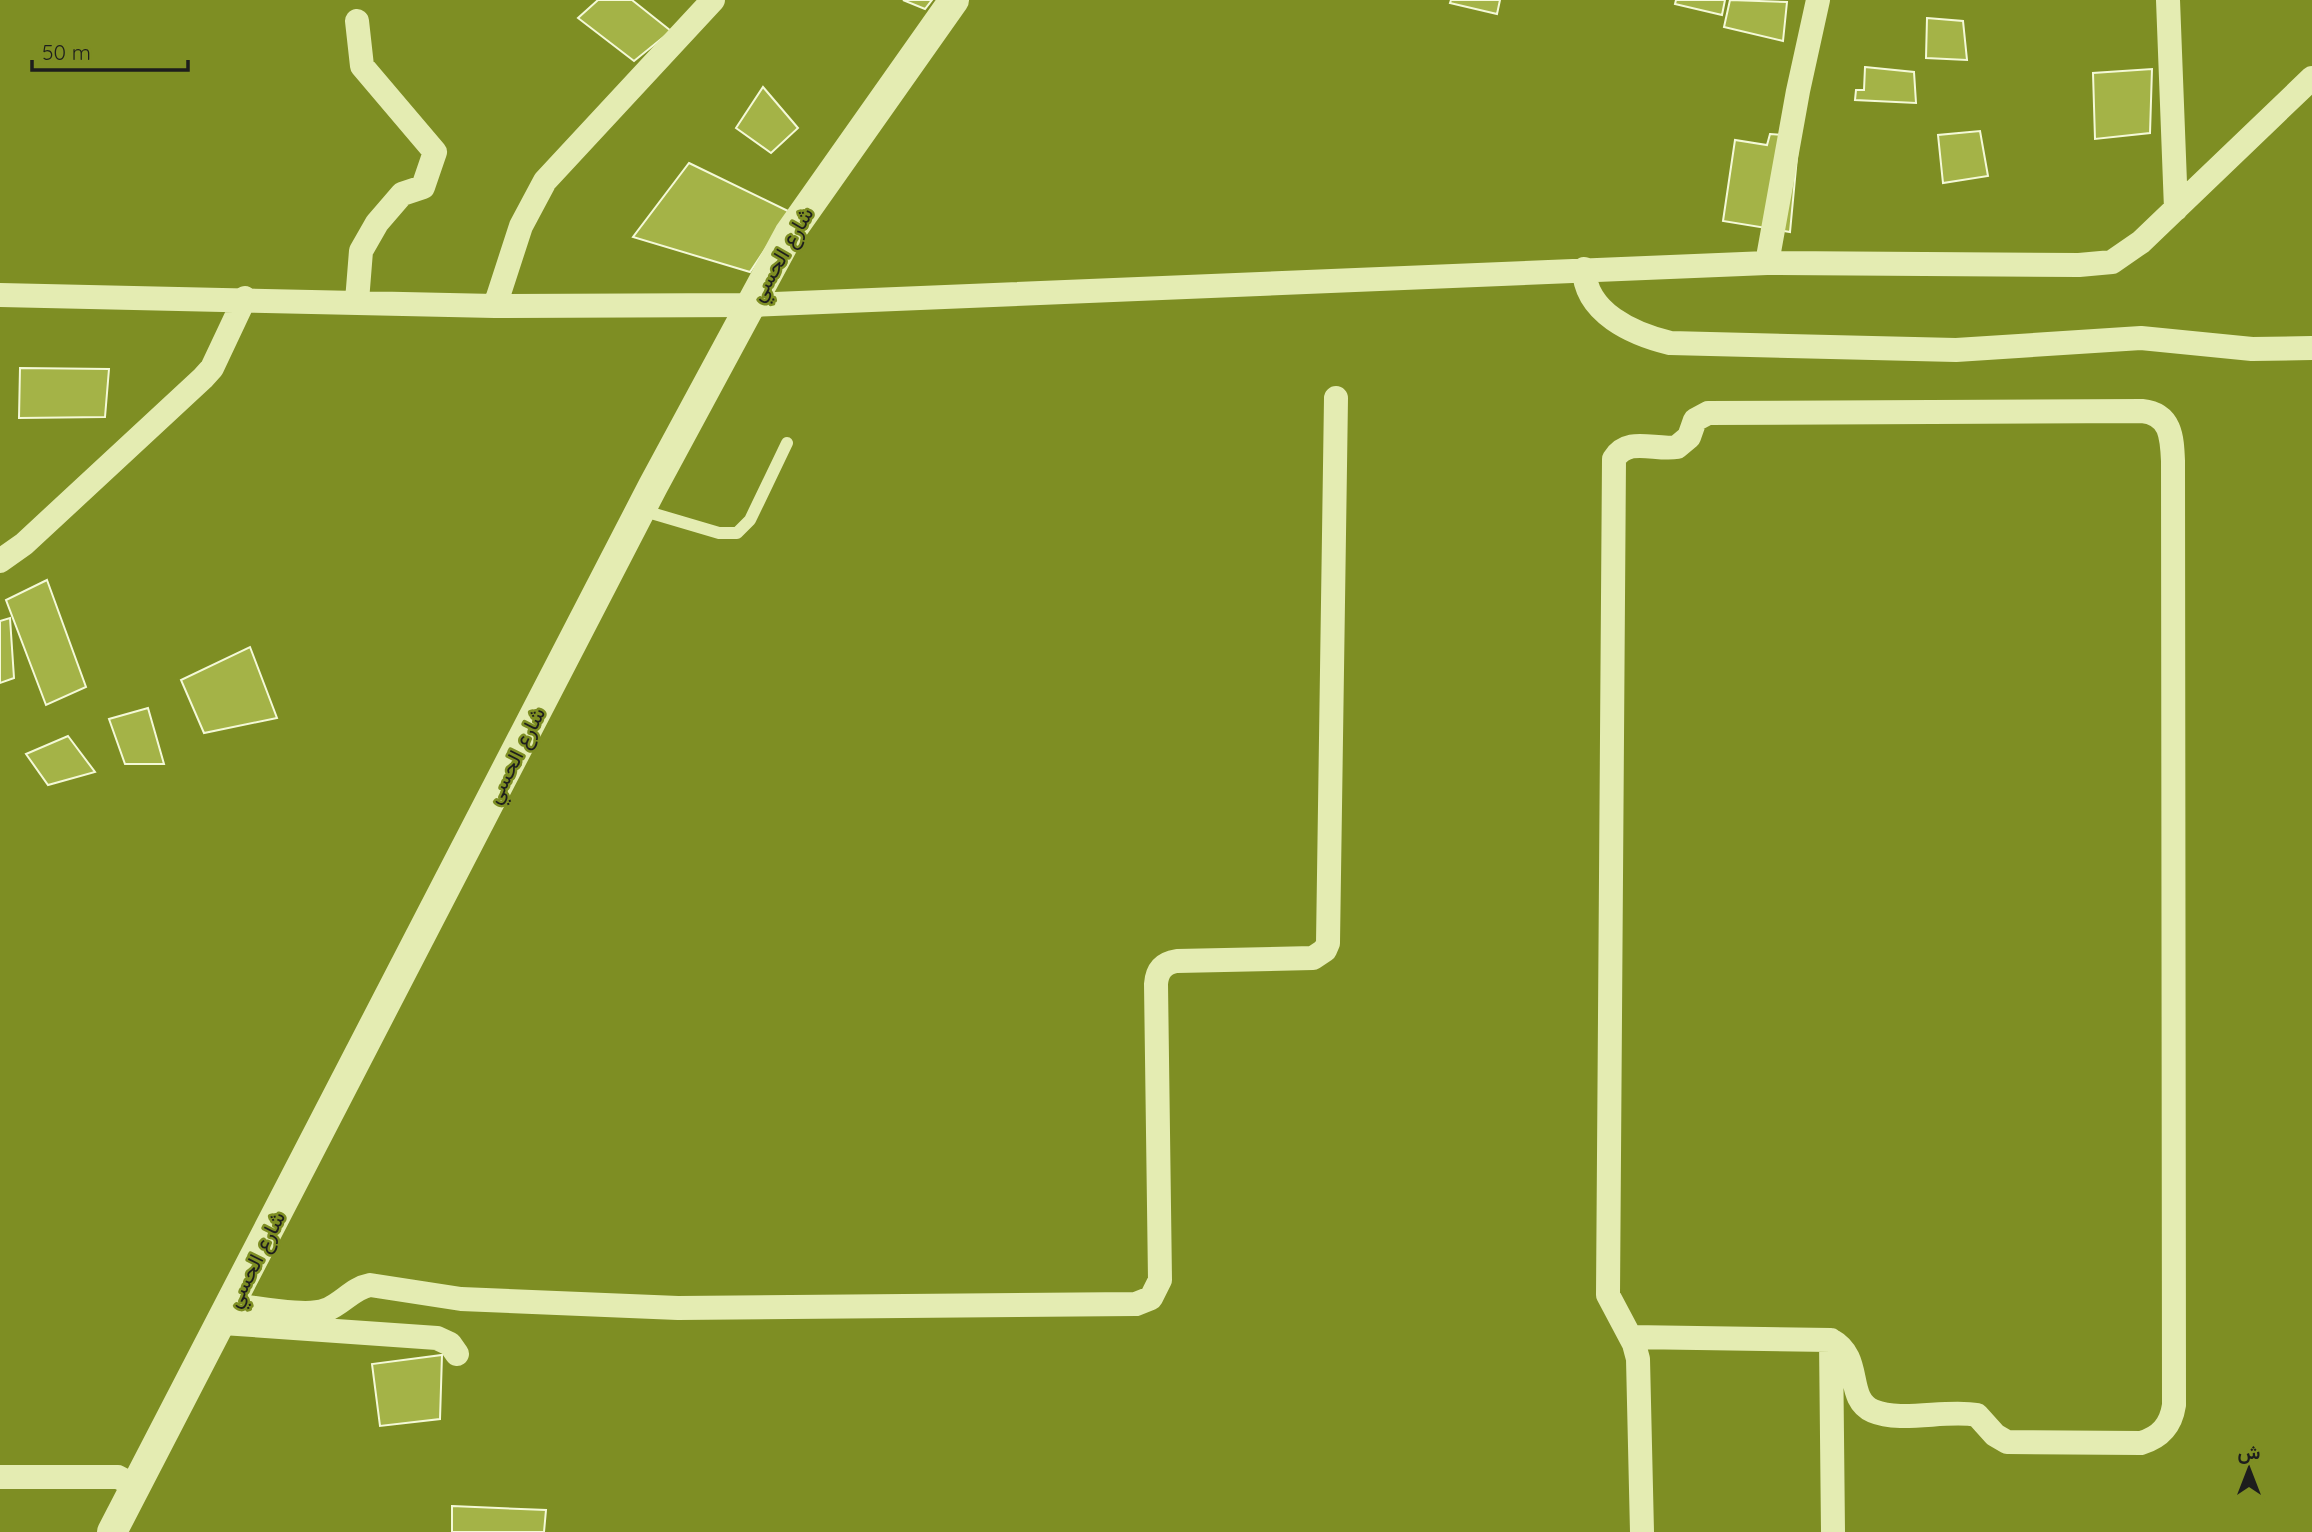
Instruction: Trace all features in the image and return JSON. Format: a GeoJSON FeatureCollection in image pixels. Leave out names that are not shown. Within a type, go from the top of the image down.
{"type":"FeatureCollection","features":[{"type":"Feature","properties":{"kind":"street"},"geometry":{"type":"LineString","coordinates":[[495,306],[521,226],[545,181],[712,0]]}},
{"type":"Feature","properties":{"kind":"street","name":"شارع الحسي"},"geometry":{"type":"LineString","coordinates":[[112,1532],[641,510],[751,305],[799,219],[954,0]]}},
{"type":"Feature","properties":{"kind":"street"},"geometry":{"type":"LineString","coordinates":[[1767,263],[1798,91],[1818,0]]}},
{"type":"Feature","properties":{"kind":"street"},"geometry":{"type":"LineString","coordinates":[[2168,0],[2176,209]]}},
{"type":"Feature","properties":{"kind":"street"},"geometry":{"type":"LineString","coordinates":[[357,21],[362,66],[435,152],[423,187],[402,194],[377,223],[361,251],[357,302]]}},
{"type":"Feature","properties":{"kind":"street"},"geometry":{"type":"LineString","coordinates":[[0,295],[245,298],[495,306],[751,305],[1767,263],[2079,265],[2112,262],[2141,242],[2312,78]]}},
{"type":"Feature","properties":{"kind":"street"},"geometry":{"type":"LineString","coordinates":[[1584,269],[1585,286],[1604,312],[1645,337],[1670,342],[1956,350],[2141,338],[2252,349],[2312,348]]}},
{"type":"Feature","properties":{"kind":"street"},"geometry":{"type":"LineString","coordinates":[[0,561],[24,544],[203,378],[212,368],[245,298]]}},
{"type":"Feature","properties":{"kind":"street"},"geometry":{"type":"LineString","coordinates":[[227,1314],[322,1311],[344,1301],[359,1288],[370,1286],[461,1299],[678,1308],[1136,1304],[1151,1298],[1160,1280],[1156,984],[1159,970],[1164,965],[1177,961],[1313,958],[1325,950],[1328,943],[1336,398]]}},
{"type":"Feature","properties":{"kind":"street"},"geometry":{"type":"LineString","coordinates":[[1631,1336],[1831,1340],[1850,1357],[1859,1399],[1866,1407],[1884,1413],[1977,1415],[1988,1424],[1995,1435],[2007,1442],[2141,1443],[2158,1435],[2173,1413],[2176,1218],[2173,461],[2170,430],[2162,418],[2149,412],[1708,413],[1695,420],[1689,437],[1676,447],[1630,446],[1618,453],[1614,459],[1608,1295],[1631,1336],[1638,1359],[1642,1532]]}},
{"type":"Feature","properties":{"kind":"street"},"geometry":{"type":"LineString","coordinates":[[227,1314],[437,1338],[450,1345],[457,1354]]}},
{"type":"Feature","properties":{"kind":"street"},"geometry":{"type":"LineString","coordinates":[[1831,1340],[1833,1532]]}},
{"type":"Feature","properties":{"kind":"street"},"geometry":{"type":"LineString","coordinates":[[0,1477],[118,1477],[135,1486]]}},
{"type":"Feature","properties":{"kind":"lane"},"geometry":{"type":"LineString","coordinates":[[641,510],[719,533],[737,533],[750,520],[787,443]]}},
{"type":"Feature","properties":{"kind":"building"},"geometry":{"type":"Polygon","coordinates":[[[598,0],[632,0],[671,31],[634,61],[578,18],[598,0]]]}},
{"type":"Feature","properties":{"kind":"building"},"geometry":{"type":"Polygon","coordinates":[[[903,0],[932,0],[925,9],[903,0]]]}},
{"type":"Feature","properties":{"kind":"building"},"geometry":{"type":"Polygon","coordinates":[[[1451,0],[1500,0],[1497,14],[1450,3],[1451,0]]]}},
{"type":"Feature","properties":{"kind":"building"},"geometry":{"type":"Polygon","coordinates":[[[1676,0],[1725,0],[1722,15],[1675,4],[1676,0]]]}},
{"type":"Feature","properties":{"kind":"building"},"geometry":{"type":"Polygon","coordinates":[[[1730,0],[1787,2],[1783,41],[1724,27],[1730,0]]]}},
{"type":"Feature","properties":{"kind":"building"},"geometry":{"type":"Polygon","coordinates":[[[1927,18],[1963,21],[1967,60],[1926,58],[1927,18]]]}},
{"type":"Feature","properties":{"kind":"building"},"geometry":{"type":"Polygon","coordinates":[[[1865,67],[1914,72],[1916,103],[1855,100],[1856,90],[1864,90],[1865,67]]]}},
{"type":"Feature","properties":{"kind":"building"},"geometry":{"type":"Polygon","coordinates":[[[2152,69],[2150,133],[2095,139],[2093,73],[2152,69]]]}},
{"type":"Feature","properties":{"kind":"building"},"geometry":{"type":"Polygon","coordinates":[[[763,87],[798,128],[771,153],[736,128],[763,87]]]}},
{"type":"Feature","properties":{"kind":"building"},"geometry":{"type":"Polygon","coordinates":[[[1980,131],[1988,176],[1943,183],[1938,135],[1980,131]]]}},
{"type":"Feature","properties":{"kind":"building"},"geometry":{"type":"Polygon","coordinates":[[[1770,134],[1799,136],[1790,232],[1723,221],[1735,140],[1767,145],[1770,134]]]}},
{"type":"Feature","properties":{"kind":"building"},"geometry":{"type":"Polygon","coordinates":[[[689,163],[790,212],[750,272],[633,237],[689,163]]]}},
{"type":"Feature","properties":{"kind":"building"},"geometry":{"type":"Polygon","coordinates":[[[20,368],[109,369],[105,417],[19,418],[20,368]]]}},
{"type":"Feature","properties":{"kind":"building"},"geometry":{"type":"Polygon","coordinates":[[[47,580],[86,687],[46,705],[6,600],[47,580]]]}},
{"type":"Feature","properties":{"kind":"building"},"geometry":{"type":"Polygon","coordinates":[[[10,618],[14,678],[0,683],[0,621],[10,618]]]}},
{"type":"Feature","properties":{"kind":"building"},"geometry":{"type":"Polygon","coordinates":[[[250,647],[277,718],[204,733],[181,680],[250,647]]]}},
{"type":"Feature","properties":{"kind":"building"},"geometry":{"type":"Polygon","coordinates":[[[148,708],[164,764],[125,764],[109,719],[148,708]]]}},
{"type":"Feature","properties":{"kind":"building"},"geometry":{"type":"Polygon","coordinates":[[[68,736],[95,772],[48,785],[26,754],[68,736]]]}},
{"type":"Feature","properties":{"kind":"building"},"geometry":{"type":"Polygon","coordinates":[[[442,1355],[440,1419],[380,1426],[372,1364],[442,1355]]]}},
{"type":"Feature","properties":{"kind":"building"},"geometry":{"type":"Polygon","coordinates":[[[452,1506],[546,1510],[544,1532],[452,1532],[452,1506]]]}}]}
